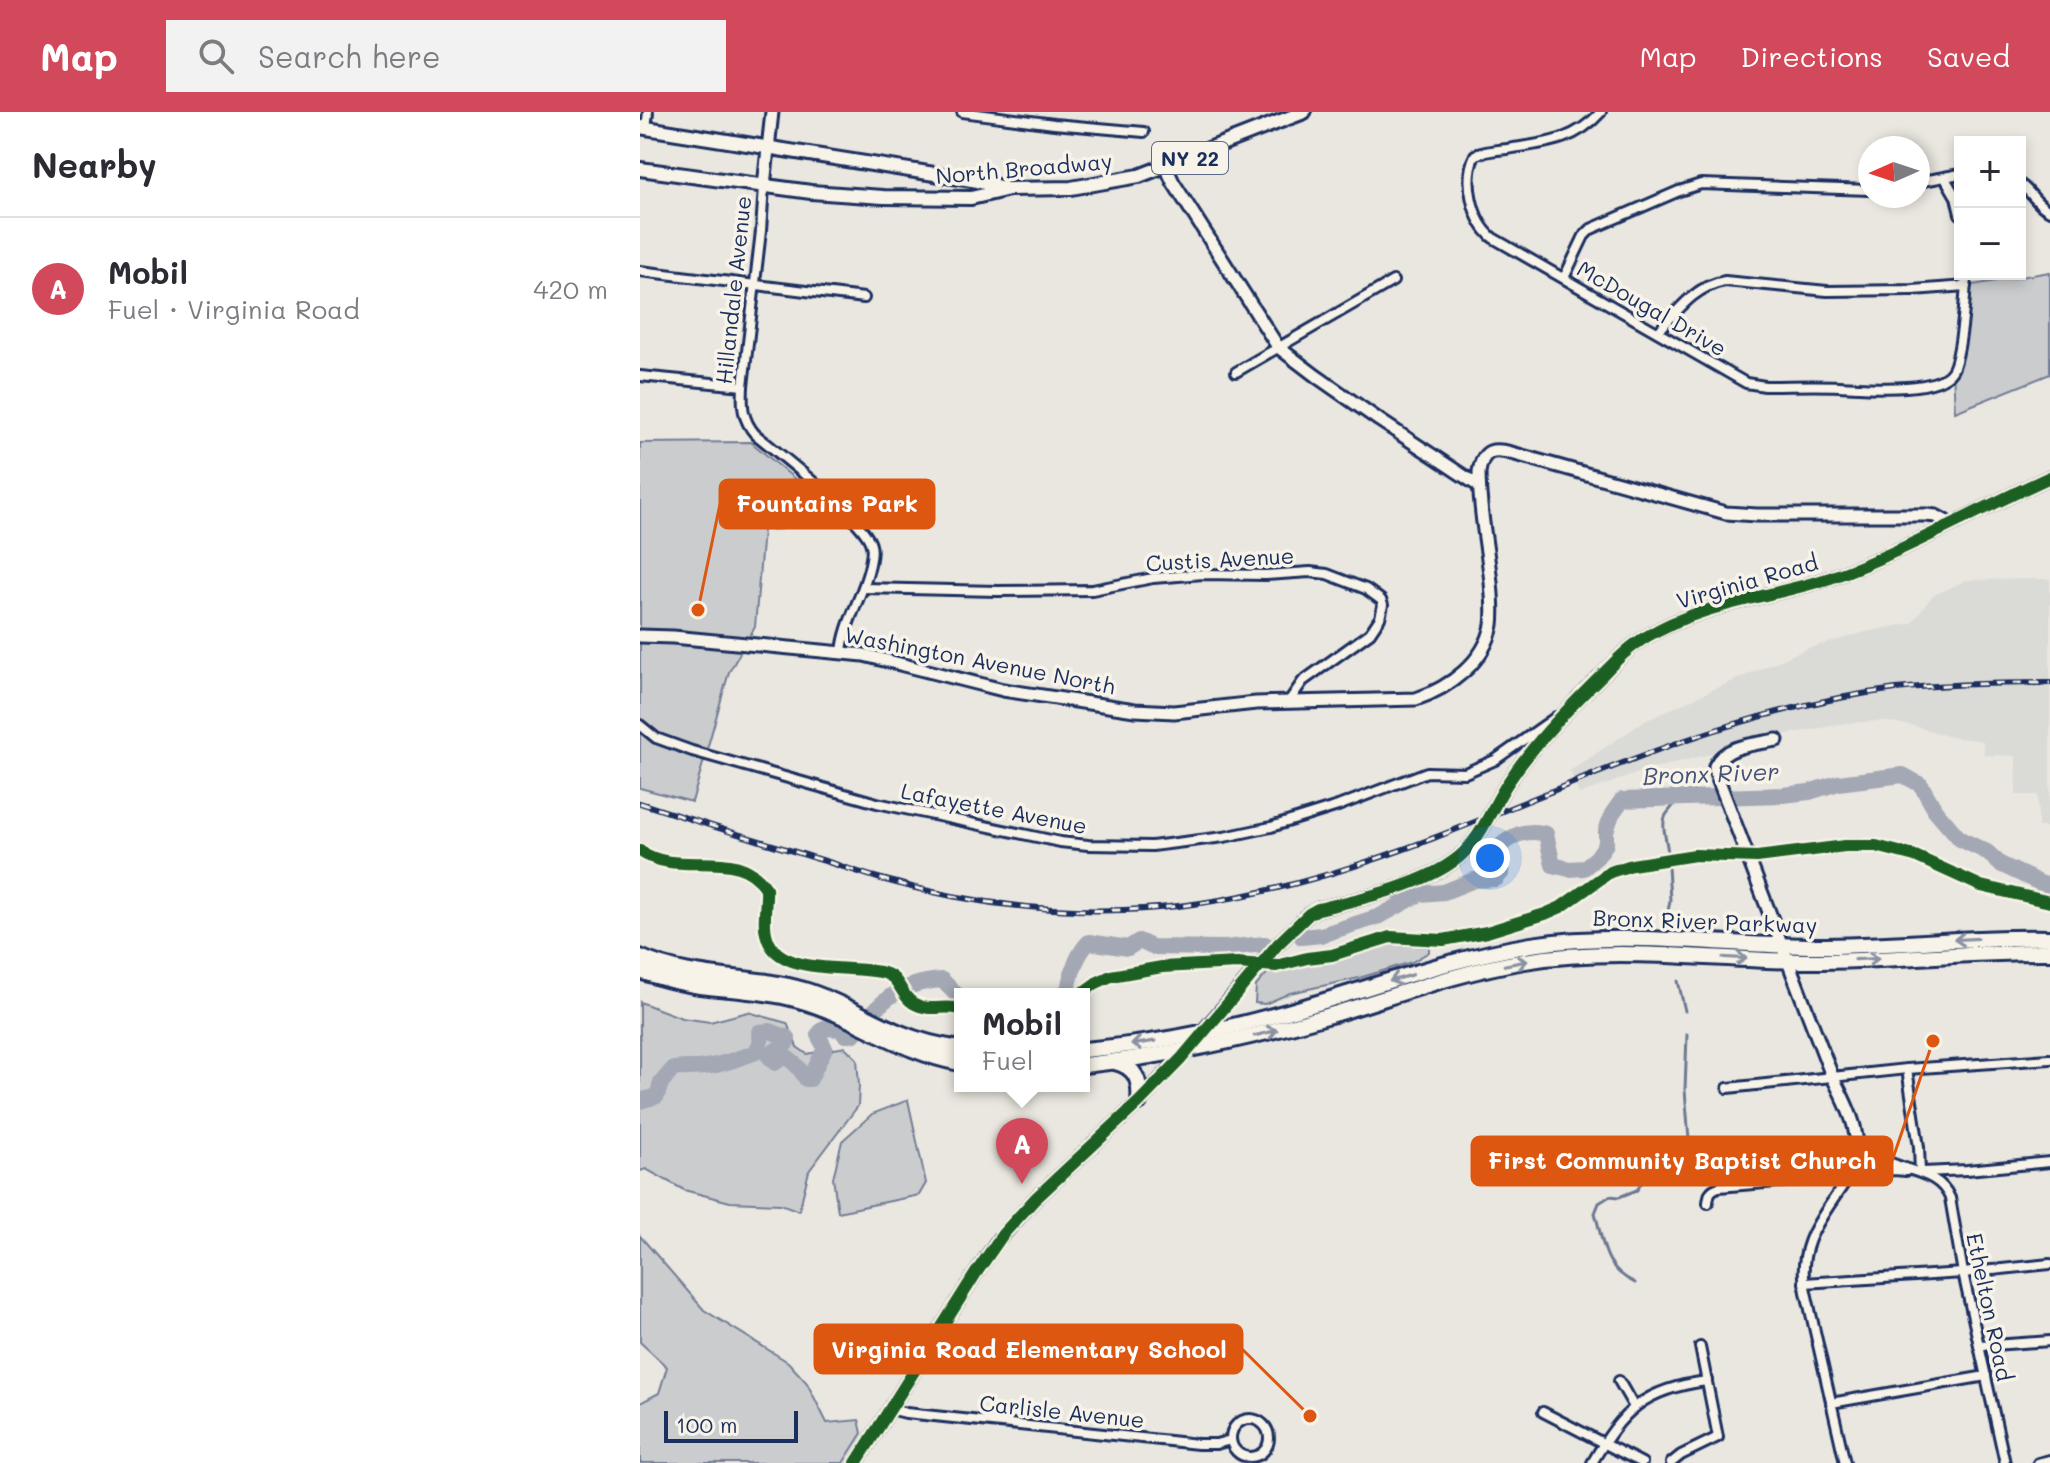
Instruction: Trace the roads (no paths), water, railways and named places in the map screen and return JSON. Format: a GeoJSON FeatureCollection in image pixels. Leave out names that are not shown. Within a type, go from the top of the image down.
{"type":"FeatureCollection","features":[{"type":"Feature","properties":{"kind":"highway","name":"Bronx River Parkway"},"geometry":{"type":"LineString","coordinates":[[1090,1049],[1201,1033],[1286,1012],[1467,959],[1531,945],[1630,939],[1845,946],[1978,938],[2050,938]]}},
{"type":"Feature","properties":{"kind":"highway","name":"Bronx River Parkway"},"geometry":{"type":"LineString","coordinates":[[1090,1064],[1190,1049],[1283,1029],[1480,971],[1536,959],[1618,953],[1789,961],[2050,952]]}},
{"type":"Feature","properties":{"kind":"highway"},"geometry":{"type":"LineString","coordinates":[[640,957],[690,973],[796,988],[827,998],[917,1052],[954,1061]]}},
{"type":"Feature","properties":{"kind":"highway"},"geometry":{"type":"LineString","coordinates":[[640,971],[700,986],[789,997],[852,1015]]}},
{"type":"Feature","properties":{"kind":"highway"},"geometry":{"type":"LineString","coordinates":[[880,1030],[954,1048]]}},
{"type":"Feature","properties":{"kind":"highway"},"geometry":{"type":"LineString","coordinates":[[1110,1062],[1125,1065],[1135,1073],[1139,1081],[1139,1102]]}},
{"type":"Feature","properties":{"kind":"main road","name":"North Broadway"},"geometry":{"type":"LineString","coordinates":[[640,169],[811,192],[971,198],[1009,189],[1071,188],[1139,176],[1304,112]]}},
{"type":"Feature","properties":{"kind":"main road","name":"NY 22"},"geometry":{"type":"LineString","coordinates":[[643,128],[972,180],[1009,189]]}},
{"type":"Feature","properties":{"kind":"street"},"geometry":{"type":"LineString","coordinates":[[643,128],[648,112]]}},
{"type":"Feature","properties":{"kind":"street","name":"Hillandale Avenue"},"geometry":{"type":"LineString","coordinates":[[772,112],[743,410],[755,434],[837,503],[867,536],[871,545],[863,588],[843,639],[842,653]]}},
{"type":"Feature","properties":{"kind":"street"},"geometry":{"type":"LineString","coordinates":[[962,112],[1144,132]]}},
{"type":"Feature","properties":{"kind":"street","name":"McDougal Drive"},"geometry":{"type":"LineString","coordinates":[[1601,112],[1567,138],[1479,153],[1473,158],[1470,186],[1478,219],[1493,238],[1746,383],[1893,388],[1941,380],[1951,373],[1957,352],[1966,286]]}},
{"type":"Feature","properties":{"kind":"street"},"geometry":{"type":"LineString","coordinates":[[1166,167],[1278,347],[1366,411],[1479,486]]}},
{"type":"Feature","properties":{"kind":"street"},"geometry":{"type":"LineString","coordinates":[[1930,180],[1954,176]]}},
{"type":"Feature","properties":{"kind":"street"},"geometry":{"type":"LineString","coordinates":[[1945,178],[1959,208]]}},
{"type":"Feature","properties":{"kind":"street"},"geometry":{"type":"LineString","coordinates":[[1564,278],[1584,236],[1591,229],[1701,184],[1858,190]]}},
{"type":"Feature","properties":{"kind":"street"},"geometry":{"type":"LineString","coordinates":[[2026,188],[2040,206],[2050,211]]}},
{"type":"Feature","properties":{"kind":"street"},"geometry":{"type":"LineString","coordinates":[[640,271],[864,298]]}},
{"type":"Feature","properties":{"kind":"street"},"geometry":{"type":"LineString","coordinates":[[1658,332],[1697,292],[1725,281],[1827,291],[1966,286],[1966,280]]}},
{"type":"Feature","properties":{"kind":"street"},"geometry":{"type":"LineString","coordinates":[[1236,372],[1393,281]]}},
{"type":"Feature","properties":{"kind":"street"},"geometry":{"type":"LineString","coordinates":[[640,376],[743,386]]}},
{"type":"Feature","properties":{"kind":"street","name":"Washington Avenue North"},"geometry":{"type":"LineString","coordinates":[[640,636],[842,653],[894,661],[1003,690],[1135,710],[1174,712],[1289,701],[1416,699],[1450,683],[1476,657],[1488,636],[1493,619],[1479,472],[1483,458],[1492,451],[1502,450],[1726,513],[1926,515],[1936,516],[1951,524]]}},
{"type":"Feature","properties":{"kind":"street","name":"Virginia Road"},"geometry":{"type":"LineString","coordinates":[[856,1463],[999,1239],[1035,1199],[1139,1102],[1190,1049],[1278,944],[1313,911],[1407,884],[1458,858],[1473,843],[1511,778],[1566,710],[1619,658],[1644,638],[1668,625],[1704,612],[1827,579],[2050,477]]}},
{"type":"Feature","properties":{"kind":"street","name":"Custis Avenue"},"geometry":{"type":"LineString","coordinates":[[863,588],[1092,590],[1203,574],[1310,572],[1343,579],[1381,600],[1380,618],[1370,633],[1303,681],[1289,701]]}},
{"type":"Feature","properties":{"kind":"street","name":"Lafayette Avenue"},"geometry":{"type":"LineString","coordinates":[[640,725],[656,738],[692,751],[877,803],[1060,842],[1152,846],[1224,837],[1271,827],[1338,806],[1427,772],[1465,773],[1495,760],[1566,710]]}},
{"type":"Feature","properties":{"kind":"street"},"geometry":{"type":"LineString","coordinates":[[1777,740],[1736,749],[1719,758],[1715,771],[1832,1076],[1852,1115],[1857,1144],[1854,1168],[1824,1211],[1813,1232],[1804,1262],[1804,1283],[1845,1463]]}},
{"type":"Feature","properties":{"kind":"street"},"geometry":{"type":"LineString","coordinates":[[1728,1088],[1907,1069],[2050,1059]]}},
{"type":"Feature","properties":{"kind":"street"},"geometry":{"type":"LineString","coordinates":[[1907,1069],[1920,1172]]}},
{"type":"Feature","properties":{"kind":"street"},"geometry":{"type":"LineString","coordinates":[[1857,1144],[1890,1163],[1920,1172]]}},
{"type":"Feature","properties":{"kind":"street"},"geometry":{"type":"LineString","coordinates":[[1708,1203],[1709,1193],[1719,1187],[1894,1170],[1967,1170],[2050,1162]]}},
{"type":"Feature","properties":{"kind":"street","name":"Ethelton Road"},"geometry":{"type":"LineString","coordinates":[[1920,1172],[1938,1181],[1950,1198],[1963,1273],[2005,1463]]}},
{"type":"Feature","properties":{"kind":"street"},"geometry":{"type":"LineString","coordinates":[[1804,1283],[2050,1264]]}},
{"type":"Feature","properties":{"kind":"street"},"geometry":{"type":"LineString","coordinates":[[1979,1346],[2050,1341]]}},
{"type":"Feature","properties":{"kind":"street"},"geometry":{"type":"LineString","coordinates":[[1671,1463],[1718,1437],[1700,1347]]}},
{"type":"Feature","properties":{"kind":"street"},"geometry":{"type":"LineString","coordinates":[[1831,1403],[1986,1376]]}},
{"type":"Feature","properties":{"kind":"street"},"geometry":{"type":"LineString","coordinates":[[1619,1381],[1634,1407]]}},
{"type":"Feature","properties":{"kind":"street"},"geometry":{"type":"LineString","coordinates":[[1592,1463],[1617,1423],[1634,1407],[1667,1389],[1707,1381]]}},
{"type":"Feature","properties":{"kind":"street","name":"Carlisle Avenue"},"geometry":{"type":"LineString","coordinates":[[890,1409],[1198,1444],[1231,1440]]}},
{"type":"Feature","properties":{"kind":"street"},"geometry":{"type":"LineString","coordinates":[[1543,1412],[1642,1463]]}},
{"type":"Feature","properties":{"kind":"street","name":"Carlisle Avenue"},"geometry":{"type":"LineString","coordinates":[[1245,1420],[1261,1423],[1268,1434],[1267,1446],[1252,1457],[1240,1455],[1231,1440],[1234,1427],[1245,1420]]}},
{"type":"Feature","properties":{"kind":"street"},"geometry":{"type":"LineString","coordinates":[[2038,1463],[2050,1460]]}},
{"type":"Feature","properties":{"kind":"waterway","name":"Bronx River"},"geometry":{"type":"LineString","coordinates":[[1302,937],[1321,935],[1380,916],[1420,894],[1444,892],[1474,880],[1496,879],[1502,872],[1495,851],[1512,837],[1525,833],[1546,834],[1553,865],[1569,869],[1584,868],[1606,844],[1606,831],[1612,814],[1622,800],[1783,795],[1809,792],[1838,783],[1903,775],[1921,785],[1935,810],[1960,839],[1987,852],[2000,864],[2050,885]]}},
{"type":"Feature","properties":{"kind":"waterway"},"geometry":{"type":"LineString","coordinates":[[1668,855],[1664,819],[1678,798]]}},
{"type":"Feature","properties":{"kind":"waterway"},"geometry":{"type":"LineString","coordinates":[[1665,929],[1670,900],[1668,866]]}},
{"type":"Feature","properties":{"kind":"waterway","name":"Bronx River"},"geometry":{"type":"LineString","coordinates":[[1069,988],[1075,965],[1089,942],[1128,948],[1139,941],[1152,947],[1224,948],[1265,944]]}},
{"type":"Feature","properties":{"kind":"waterway","name":"Bronx River"},"geometry":{"type":"LineString","coordinates":[[640,1101],[657,1096],[661,1083],[673,1069],[712,1066],[756,1052],[761,1041],[759,1032],[770,1031],[788,1038],[786,1044],[768,1055],[775,1063],[784,1056],[797,1066],[806,1079],[810,1079],[825,1048],[818,1035],[824,1028],[840,1029],[845,1035],[854,1034],[882,1003],[912,985],[942,980],[954,992]]}},
{"type":"Feature","properties":{"kind":"waterway"},"geometry":{"type":"LineString","coordinates":[[1678,981],[1685,1011]]}},
{"type":"Feature","properties":{"kind":"waterway"},"geometry":{"type":"LineString","coordinates":[[1635,1283],[1624,1277],[1606,1254],[1595,1213],[1599,1203],[1610,1196],[1619,1197],[1637,1190],[1647,1175],[1682,1161],[1690,1152],[1685,1090],[1687,1034]]}},
{"type":"Feature","properties":{"kind":"railway"},"geometry":{"type":"LineString","coordinates":[[640,803],[870,876],[938,893],[1000,904],[1062,910],[1124,910],[1203,903],[1280,887],[1356,866],[1650,753],[1788,709],[1896,689],[2050,683]]}},
{"type":"Feature","properties":{"kind":"place","name":"Fountains Park"},"geometry":{"type":"Point","coordinates":[698,610]}},
{"type":"Feature","properties":{"kind":"place","name":"First Community Baptist Church"},"geometry":{"type":"Point","coordinates":[1933,1041]}},
{"type":"Feature","properties":{"kind":"place","name":"Mobil"},"geometry":{"type":"Point","coordinates":[1022,1184]}},
{"type":"Feature","properties":{"kind":"place","name":"Virginia Road Elementary School"},"geometry":{"type":"Point","coordinates":[1310,1416]}}]}
